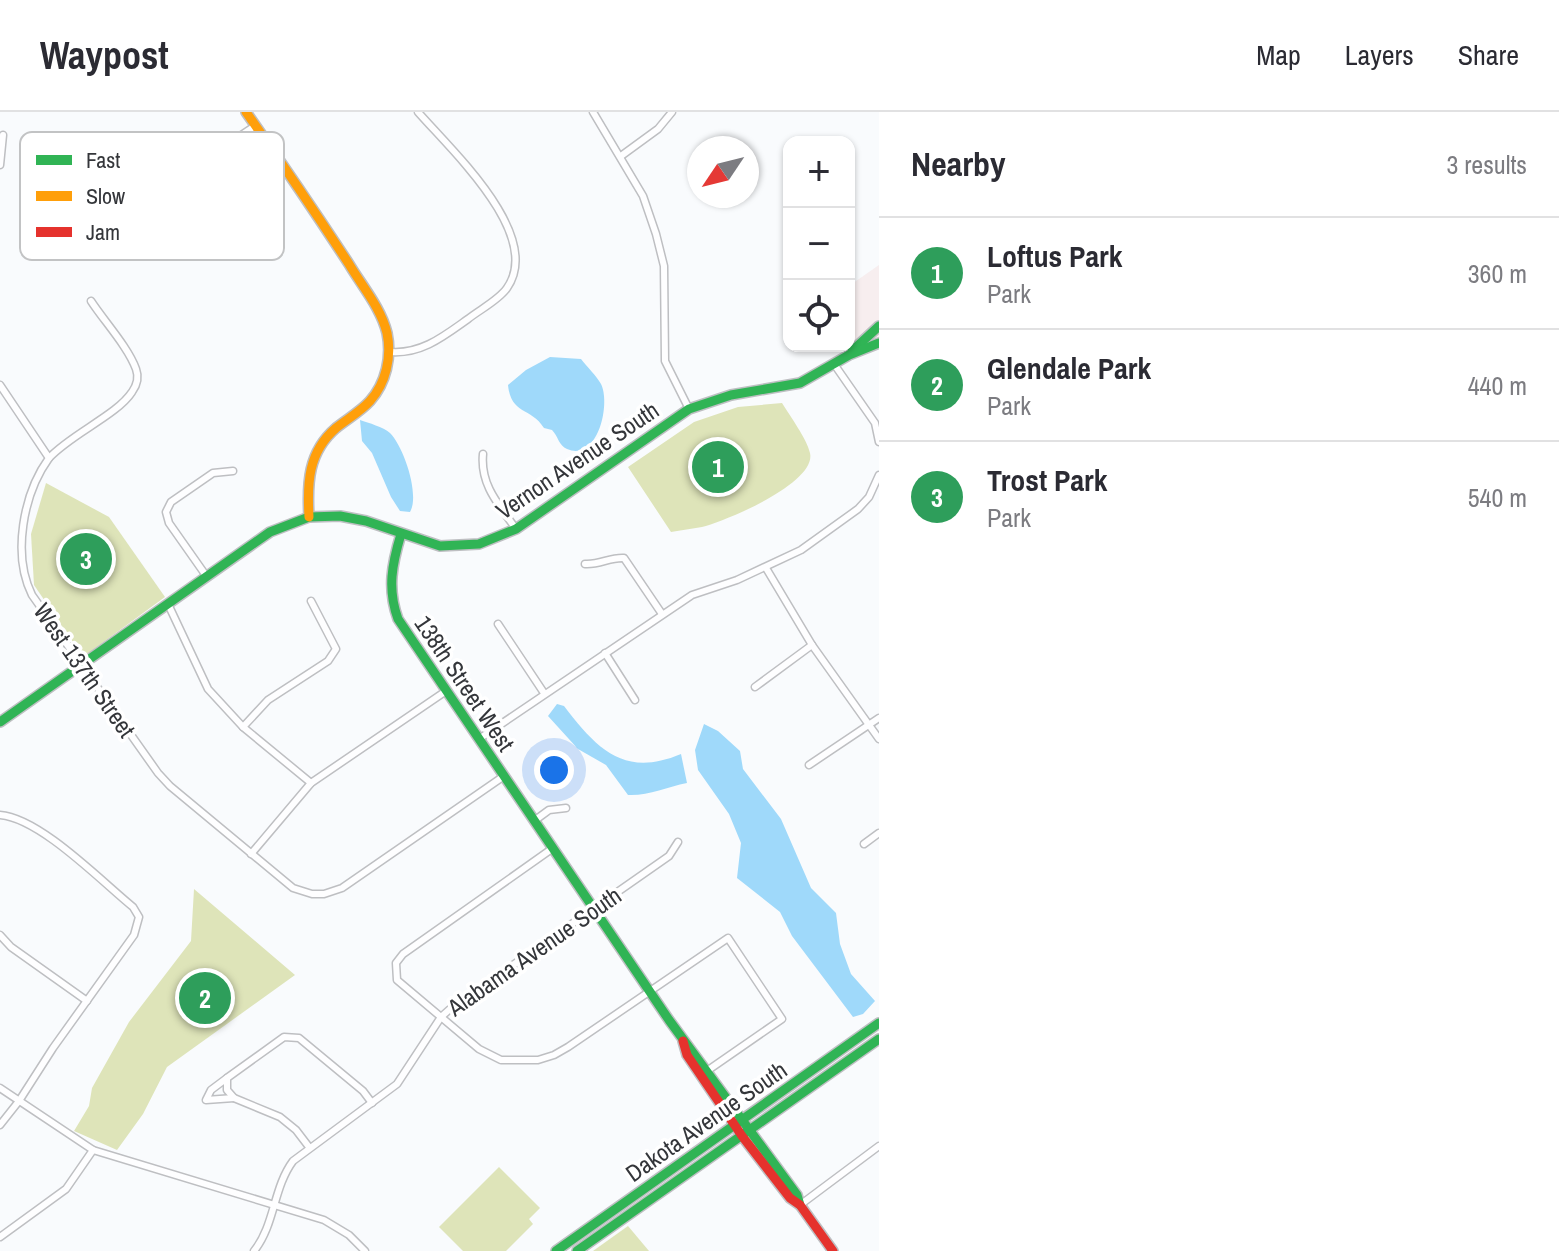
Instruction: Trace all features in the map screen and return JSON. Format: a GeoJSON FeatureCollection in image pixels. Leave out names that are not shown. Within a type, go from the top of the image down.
{"type":"FeatureCollection","features":[{"type":"Feature","properties":{"kind":"street"},"geometry":{"type":"LineString","coordinates":[[246,112],[259,132]]}},
{"type":"Feature","properties":{"kind":"street"},"geometry":{"type":"LineString","coordinates":[[391,352],[408,353],[426,347],[507,290],[517,264],[509,227],[477,179],[418,112]]}},
{"type":"Feature","properties":{"kind":"street"},"geometry":{"type":"LineString","coordinates":[[593,112],[643,196],[656,234],[664,266],[665,361],[689,409]]}},
{"type":"Feature","properties":{"kind":"street"},"geometry":{"type":"LineString","coordinates":[[621,156],[658,129],[672,112]]}},
{"type":"Feature","properties":{"kind":"street"},"geometry":{"type":"LineString","coordinates":[[246,132],[255,126]]}},
{"type":"Feature","properties":{"kind":"street"},"geometry":{"type":"LineString","coordinates":[[0,165],[3,135]]}},
{"type":"Feature","properties":{"kind":"street"},"geometry":{"type":"LineString","coordinates":[[284,167],[380,313],[388,330],[391,352],[385,376],[371,400],[330,434],[316,452],[307,482],[309,517]]}},
{"type":"Feature","properties":{"kind":"street"},"geometry":{"type":"LineString","coordinates":[[0,385],[49,458],[63,444],[126,400],[135,388],[135,365],[91,301]]}},
{"type":"Feature","properties":{"kind":"street","name":"Vernon Avenue South"},"geometry":{"type":"LineString","coordinates":[[849,355],[879,326]]}},
{"type":"Feature","properties":{"kind":"street","name":"Vernon Avenue South"},"geometry":{"type":"LineString","coordinates":[[0,722],[270,532],[309,517],[340,516],[366,521],[440,546],[479,544],[516,529],[689,409],[731,395],[800,383],[849,355],[879,343]]}},
{"type":"Feature","properties":{"kind":"street"},"geometry":{"type":"LineString","coordinates":[[834,364],[875,423],[879,442]]}},
{"type":"Feature","properties":{"kind":"street"},"geometry":{"type":"LineString","coordinates":[[483,454],[481,470],[487,488],[516,529]]}},
{"type":"Feature","properties":{"kind":"street","name":"West 137th Street"},"geometry":{"type":"LineString","coordinates":[[49,458],[30,496],[22,554],[24,576],[39,606],[158,773],[293,888],[312,894],[342,888],[504,776]]}},
{"type":"Feature","properties":{"kind":"street"},"geometry":{"type":"LineString","coordinates":[[207,577],[169,523],[166,512],[171,502],[213,473],[233,471]]}},
{"type":"Feature","properties":{"kind":"street"},"geometry":{"type":"LineString","coordinates":[[479,739],[692,595],[766,568],[801,550],[858,509],[869,497],[879,475]]}},
{"type":"Feature","properties":{"kind":"street","name":"138th Street West"},"geometry":{"type":"LineString","coordinates":[[401,534],[389,574],[392,602],[398,619],[683,1041],[687,1055],[704,1073],[790,1198],[800,1205],[833,1251]]}},
{"type":"Feature","properties":{"kind":"street"},"geometry":{"type":"LineString","coordinates":[[585,564],[597,565],[613,557],[624,558],[662,614]]}},
{"type":"Feature","properties":{"kind":"street"},"geometry":{"type":"LineString","coordinates":[[766,568],[812,645],[879,739]]}},
{"type":"Feature","properties":{"kind":"street"},"geometry":{"type":"LineString","coordinates":[[243,727],[268,700],[328,661],[336,649],[311,601]]}},
{"type":"Feature","properties":{"kind":"street"},"geometry":{"type":"LineString","coordinates":[[168,604],[208,689],[243,727],[311,783]]}},
{"type":"Feature","properties":{"kind":"street"},"geometry":{"type":"LineString","coordinates":[[498,624],[544,693]]}},
{"type":"Feature","properties":{"kind":"street"},"geometry":{"type":"LineString","coordinates":[[755,687],[812,645]]}},
{"type":"Feature","properties":{"kind":"street"},"geometry":{"type":"LineString","coordinates":[[605,653],[635,700]]}},
{"type":"Feature","properties":{"kind":"street"},"geometry":{"type":"LineString","coordinates":[[251,854],[311,783],[446,691]]}},
{"type":"Feature","properties":{"kind":"street"},"geometry":{"type":"LineString","coordinates":[[809,765],[879,718]]}},
{"type":"Feature","properties":{"kind":"street"},"geometry":{"type":"LineString","coordinates":[[534,821],[549,810],[566,808]]}},
{"type":"Feature","properties":{"kind":"street"},"geometry":{"type":"LineString","coordinates":[[0,1125],[137,930],[139,917],[133,907],[38,830],[20,819],[3,815]]}},
{"type":"Feature","properties":{"kind":"street"},"geometry":{"type":"LineString","coordinates":[[864,844],[879,833]]}},
{"type":"Feature","properties":{"kind":"street","name":"Alabama Avenue South"},"geometry":{"type":"LineString","coordinates":[[254,1251],[265,1234],[287,1169],[309,1147],[372,1103],[402,1077],[441,1017],[669,856],[678,842]]}},
{"type":"Feature","properties":{"kind":"street"},"geometry":{"type":"LineString","coordinates":[[553,848],[403,954],[396,963],[397,980],[479,1049],[501,1060],[538,1060],[561,1051],[728,938],[782,1019],[704,1073]]}},
{"type":"Feature","properties":{"kind":"street"},"geometry":{"type":"LineString","coordinates":[[0,935],[11,947],[87,1001]]}},
{"type":"Feature","properties":{"kind":"street","name":"Dakota Avenue South"},"geometry":{"type":"LineString","coordinates":[[556,1251],[879,1023]]}},
{"type":"Feature","properties":{"kind":"street"},"geometry":{"type":"LineString","coordinates":[[234,1098],[206,1100],[211,1090],[284,1037],[299,1038],[363,1091],[372,1103]]}},
{"type":"Feature","properties":{"kind":"street","name":"Dakota Avenue South"},"geometry":{"type":"LineString","coordinates":[[577,1251],[879,1039]]}},
{"type":"Feature","properties":{"kind":"street"},"geometry":{"type":"LineString","coordinates":[[227,1078],[227,1090],[234,1098],[280,1117],[296,1130],[309,1147]]}},
{"type":"Feature","properties":{"kind":"street"},"geometry":{"type":"LineString","coordinates":[[0,1088],[93,1150],[332,1224],[365,1251]]}},
{"type":"Feature","properties":{"kind":"street"},"geometry":{"type":"LineString","coordinates":[[800,1205],[879,1146]]}},
{"type":"Feature","properties":{"kind":"street"},"geometry":{"type":"LineString","coordinates":[[0,1237],[66,1189],[93,1150]]}},
{"type":"Feature","properties":{"kind":"shaded area"},"geometry":{"type":"Polygon","coordinates":[[[879,265],[879,342],[855,340],[855,282],[879,265]]]}},
{"type":"Feature","properties":{"kind":"green space"},"geometry":{"type":"Polygon","coordinates":[[[782,403],[810,453],[808,465],[799,476],[749,509],[702,527],[671,532],[628,467],[694,422],[738,407],[782,403]]]}},
{"type":"Feature","properties":{"kind":"green space"},"geometry":{"type":"Polygon","coordinates":[[[46,483],[109,517],[165,597],[83,657],[34,585],[31,534],[46,483]]]}},
{"type":"Feature","properties":{"kind":"green space"},"geometry":{"type":"Polygon","coordinates":[[[194,889],[295,975],[167,1067],[143,1114],[117,1150],[74,1131],[89,1106],[92,1088],[129,1022],[191,941],[194,889]]]}},
{"type":"Feature","properties":{"kind":"green space"},"geometry":{"type":"Polygon","coordinates":[[[499,1167],[540,1208],[529,1219],[533,1224],[506,1251],[463,1251],[439,1227],[499,1167]]]}},
{"type":"Feature","properties":{"kind":"green space"},"geometry":{"type":"Polygon","coordinates":[[[628,1226],[649,1251],[593,1251],[628,1226]]]}},
{"type":"Feature","properties":{"kind":"water"},"geometry":{"type":"Polygon","coordinates":[[[550,357],[581,359],[597,377],[604,393],[599,429],[587,447],[578,451],[564,448],[552,430],[544,428],[517,406],[510,395],[508,385],[526,370],[550,357]]]}},
{"type":"Feature","properties":{"kind":"water"},"geometry":{"type":"Polygon","coordinates":[[[360,420],[390,433],[400,449],[412,483],[413,504],[410,512],[400,511],[391,497],[372,453],[362,441],[360,420]]]}},
{"type":"Feature","properties":{"kind":"water"},"geometry":{"type":"Polygon","coordinates":[[[557,704],[564,706],[600,746],[628,761],[661,761],[681,754],[687,783],[650,793],[628,795],[606,765],[578,749],[548,716],[557,704]]]}},
{"type":"Feature","properties":{"kind":"water"},"geometry":{"type":"Polygon","coordinates":[[[704,724],[718,731],[740,751],[743,769],[781,819],[811,888],[836,913],[840,944],[851,974],[875,1001],[863,1014],[853,1017],[792,936],[780,912],[737,878],[741,843],[729,814],[698,770],[695,750],[704,724]]]}},
{"type":"Feature","properties":{"kind":"traffic: fast"},"geometry":{"type":"LineString","coordinates":[[855,348],[879,326]]}},
{"type":"Feature","properties":{"kind":"traffic: fast"},"geometry":{"type":"LineString","coordinates":[[0,722],[270,532],[309,517],[340,516],[366,521],[440,546],[479,544],[516,529],[689,409],[731,395],[800,383],[849,355],[879,343]]}},
{"type":"Feature","properties":{"kind":"traffic: fast"},"geometry":{"type":"LineString","coordinates":[[401,534],[392,576],[398,619],[669,1020],[797,1195],[800,1205]]}},
{"type":"Feature","properties":{"kind":"traffic: fast"},"geometry":{"type":"LineString","coordinates":[[556,1251],[879,1023]]}},
{"type":"Feature","properties":{"kind":"traffic: fast"},"geometry":{"type":"LineString","coordinates":[[577,1251],[879,1039]]}},
{"type":"Feature","properties":{"kind":"traffic: slow"},"geometry":{"type":"LineString","coordinates":[[246,112],[260,132]]}},
{"type":"Feature","properties":{"kind":"traffic: slow"},"geometry":{"type":"LineString","coordinates":[[284,167],[371,297],[388,342],[384,378],[376,394],[327,437],[315,458],[309,480],[309,517]]}},
{"type":"Feature","properties":{"kind":"traffic: jam"},"geometry":{"type":"LineString","coordinates":[[683,1041],[687,1055],[742,1136],[790,1198],[800,1205],[833,1251]]}},
{"type":"Feature","properties":{"kind":"place","name":"Loftus Park"},"geometry":{"type":"Point","coordinates":[718,467]}},
{"type":"Feature","properties":{"kind":"place","name":"Trost Park"},"geometry":{"type":"Point","coordinates":[86,559]}},
{"type":"Feature","properties":{"kind":"place","name":"Glendale Park"},"geometry":{"type":"Point","coordinates":[205,998]}}]}
